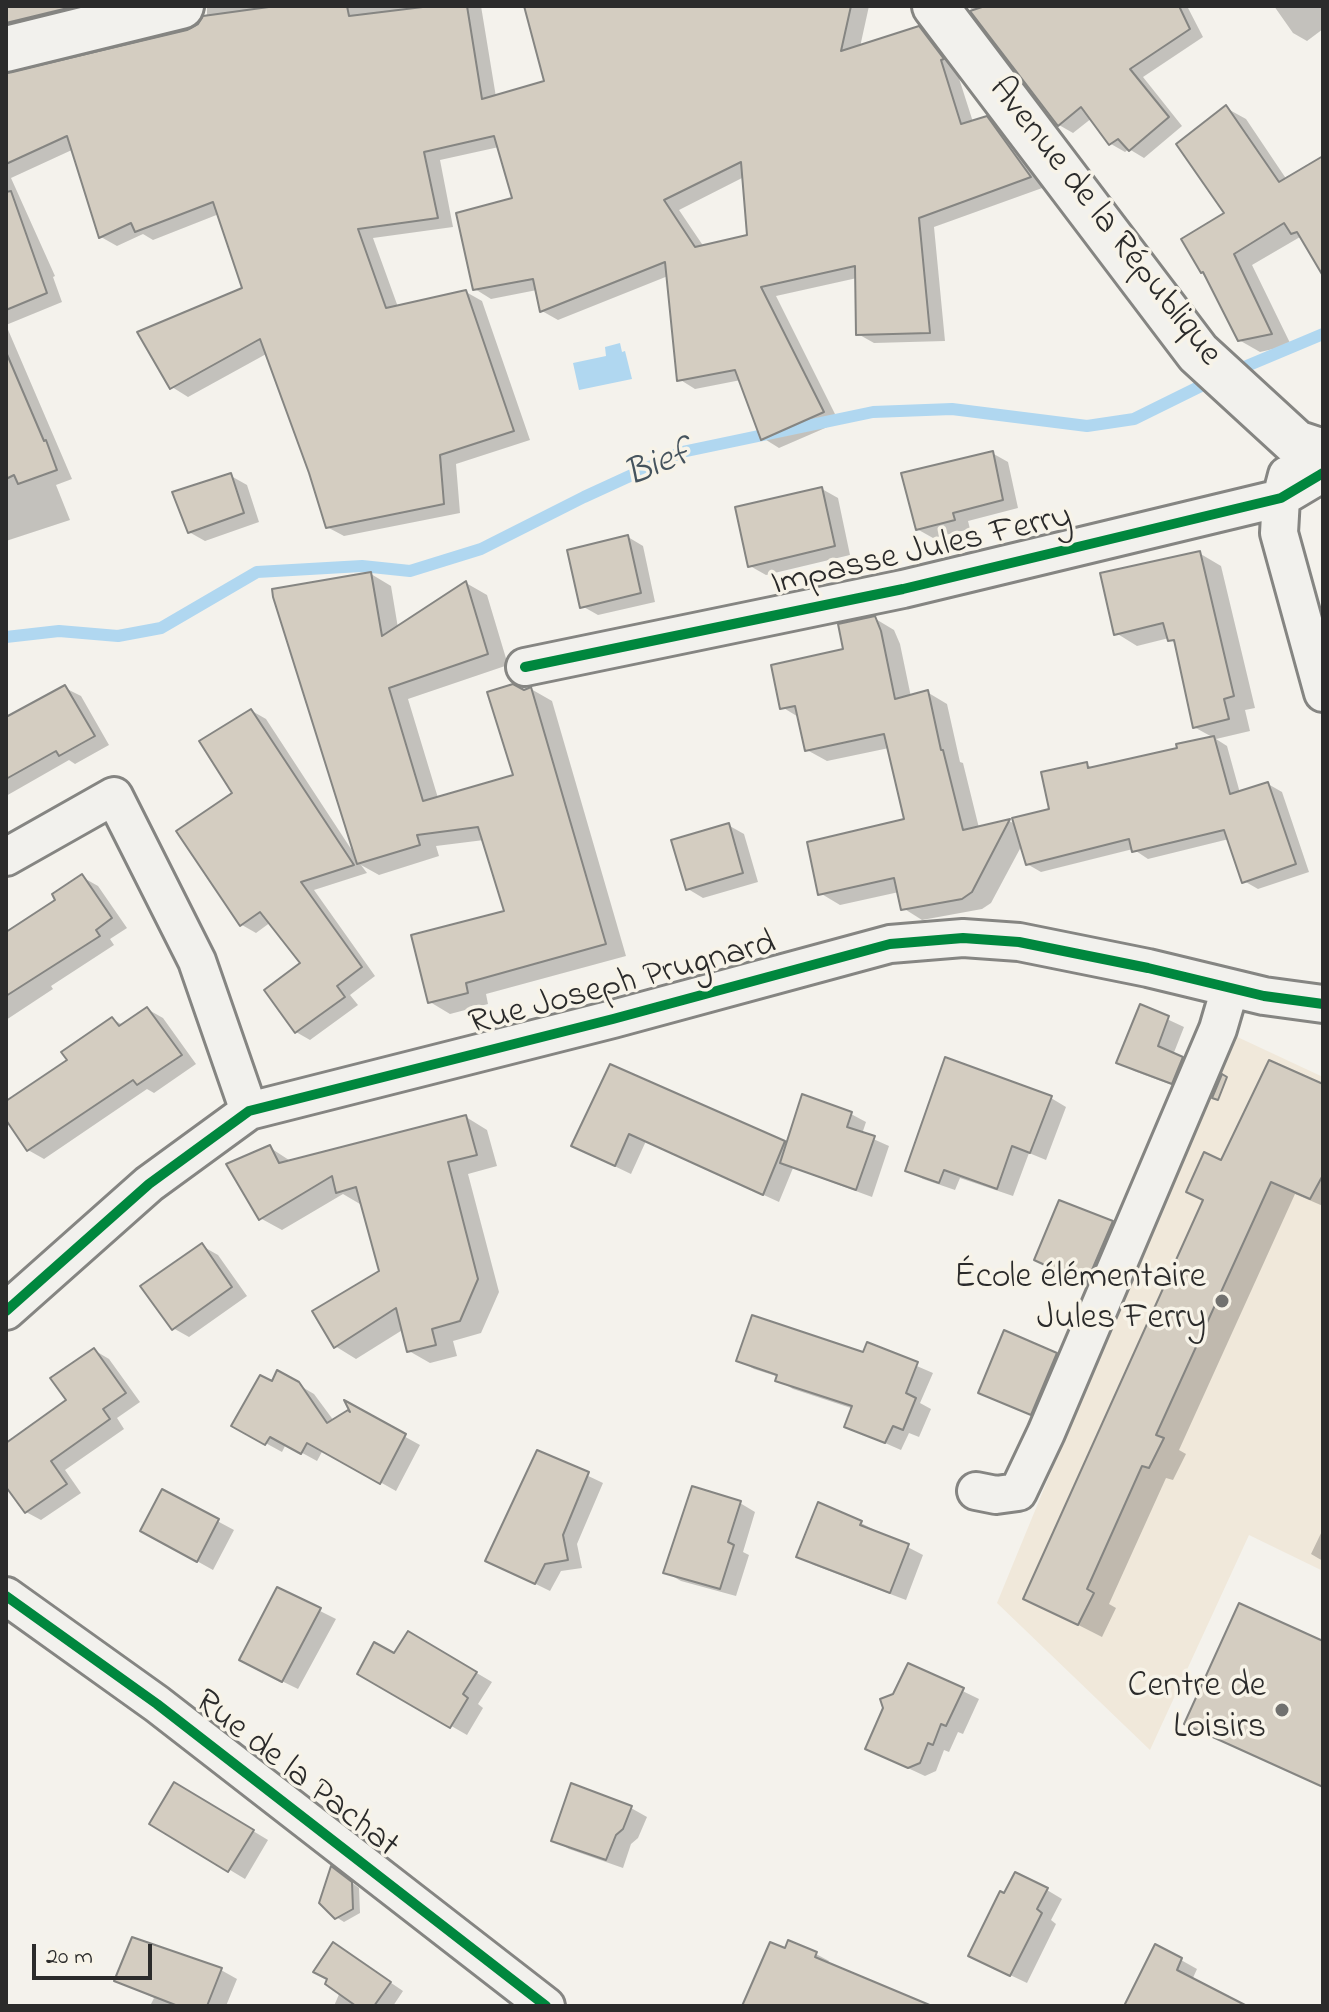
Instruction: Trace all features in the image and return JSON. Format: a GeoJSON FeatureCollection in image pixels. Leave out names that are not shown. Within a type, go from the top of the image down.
{"type":"FeatureCollection","features":[{"type":"Feature","properties":{"kind":"street"},"geometry":{"type":"LineString","coordinates":[[6,49],[181,6]]}},
{"type":"Feature","properties":{"kind":"street","name":"Avenue de la République"},"geometry":{"type":"LineString","coordinates":[[935,6],[1198,353],[1314,456]]}},
{"type":"Feature","properties":{"kind":"street"},"geometry":{"type":"LineString","coordinates":[[1314,456],[1281,498],[1279,533],[1323,693]]}},
{"type":"Feature","properties":{"kind":"street","name":"Impasse Jules Ferry"},"geometry":{"type":"LineString","coordinates":[[525,667],[903,589],[1281,498]]}},
{"type":"Feature","properties":{"kind":"street"},"geometry":{"type":"LineString","coordinates":[[6,857],[114,796],[197,961],[249,1111]]}},
{"type":"Feature","properties":{"kind":"street","name":"Rue Joseph Prugnard"},"geometry":{"type":"LineString","coordinates":[[6,1311],[149,1184],[249,1111],[613,1019],[890,944],[963,938],[1019,942],[1230,988],[1323,1004]]}},
{"type":"Feature","properties":{"kind":"street"},"geometry":{"type":"LineString","coordinates":[[976,1491],[996,1495],[1018,1492],[1212,1043],[1230,988]]}},
{"type":"Feature","properties":{"kind":"street","name":"Rue de la Pachat"},"geometry":{"type":"LineString","coordinates":[[6,1596],[157,1704],[546,2006]]}},
{"type":"Feature","properties":{"kind":"shaded area","name":"École élémentaire Jules Ferry"},"geometry":{"type":"Polygon","coordinates":[[[1231,1034],[1323,1077],[1323,1571],[1249,1535],[1150,1750],[997,1603],[1231,1034]]]}},
{"type":"Feature","properties":{"kind":"water"},"geometry":{"type":"Polygon","coordinates":[[[620,343],[632,379],[579,390],[573,363],[606,356],[605,347],[620,343]]]}},
{"type":"Feature","properties":{"kind":"building"},"geometry":{"type":"Polygon","coordinates":[[[6,6],[76,6],[6,23],[6,6]]]}},
{"type":"Feature","properties":{"kind":"building"},"geometry":{"type":"Polygon","coordinates":[[[276,6],[347,6],[349,16],[431,6],[467,6],[482,99],[544,81],[524,6],[851,6],[841,51],[919,26],[944,59],[941,60],[961,124],[987,116],[1031,177],[919,218],[930,333],[856,335],[855,266],[761,287],[824,412],[761,440],[735,370],[677,381],[665,262],[540,312],[533,279],[473,290],[456,213],[512,198],[494,136],[424,152],[438,218],[358,229],[386,308],[466,290],[514,431],[440,455],[444,504],[326,528],[260,339],[170,389],[137,332],[242,288],[213,202],[135,232],[131,223],[99,238],[67,136],[6,164],[6,73],[187,30],[198,24],[203,16],[276,6]],[[741,162],[664,200],[695,247],[747,235],[741,162]]]}},
{"type":"Feature","properties":{"kind":"building"},"geometry":{"type":"Polygon","coordinates":[[[985,6],[1179,6],[1190,29],[1130,69],[1169,117],[1129,151],[1118,139],[1109,145],[1081,107],[1058,126],[970,11],[985,6]]]}},
{"type":"Feature","properties":{"kind":"building"},"geometry":{"type":"Polygon","coordinates":[[[1226,105],[1279,182],[1323,156],[1323,276],[1297,232],[1291,234],[1284,223],[1234,254],[1272,334],[1238,341],[1203,272],[1181,239],[1224,213],[1176,144],[1226,105]]]}},
{"type":"Feature","properties":{"kind":"building"},"geometry":{"type":"Polygon","coordinates":[[[11,191],[47,293],[6,310],[6,192],[11,191]]]}},
{"type":"Feature","properties":{"kind":"building"},"geometry":{"type":"Polygon","coordinates":[[[6,352],[57,470],[18,484],[14,475],[6,479],[6,352]]]}},
{"type":"Feature","properties":{"kind":"building"},"geometry":{"type":"Polygon","coordinates":[[[993,451],[1003,500],[953,513],[955,520],[916,530],[901,473],[993,451]]]}},
{"type":"Feature","properties":{"kind":"building"},"geometry":{"type":"Polygon","coordinates":[[[231,473],[244,513],[188,533],[172,492],[231,473]]]}},
{"type":"Feature","properties":{"kind":"building"},"geometry":{"type":"Polygon","coordinates":[[[822,487],[835,546],[748,567],[735,507],[822,487]]]}},
{"type":"Feature","properties":{"kind":"building"},"geometry":{"type":"Polygon","coordinates":[[[628,535],[641,593],[580,608],[567,550],[628,535]]]}},
{"type":"Feature","properties":{"kind":"building"},"geometry":{"type":"Polygon","coordinates":[[[1200,551],[1234,696],[1224,699],[1229,719],[1193,728],[1174,640],[1168,641],[1163,623],[1114,635],[1100,573],[1200,551]]]}},
{"type":"Feature","properties":{"kind":"building"},"geometry":{"type":"Polygon","coordinates":[[[371,572],[382,636],[466,581],[488,654],[389,688],[423,801],[513,775],[487,692],[513,684],[524,690],[531,687],[606,944],[466,983],[468,993],[428,1003],[411,935],[504,911],[478,827],[417,835],[420,845],[357,864],[273,597],[272,589],[371,572]]]}},
{"type":"Feature","properties":{"kind":"building"},"geometry":{"type":"Polygon","coordinates":[[[875,616],[895,699],[928,690],[963,830],[1010,819],[972,892],[962,899],[901,910],[894,878],[818,895],[807,842],[904,819],[884,734],[805,751],[795,706],[780,709],[771,665],[843,649],[838,624],[875,616]]]}},
{"type":"Feature","properties":{"kind":"building"},"geometry":{"type":"Polygon","coordinates":[[[65,685],[95,736],[59,756],[56,751],[6,779],[6,717],[65,685]]]}},
{"type":"Feature","properties":{"kind":"building"},"geometry":{"type":"Polygon","coordinates":[[[251,709],[354,865],[301,882],[362,967],[337,986],[345,997],[295,1033],[264,990],[300,963],[260,912],[240,926],[176,831],[232,793],[199,741],[251,709]]]}},
{"type":"Feature","properties":{"kind":"building"},"geometry":{"type":"Polygon","coordinates":[[[1214,736],[1230,794],[1268,782],[1296,864],[1242,883],[1224,830],[1132,852],[1129,839],[1026,865],[1012,818],[1049,809],[1041,772],[1087,762],[1088,768],[1177,748],[1176,744],[1214,736]]]}},
{"type":"Feature","properties":{"kind":"building"},"geometry":{"type":"Polygon","coordinates":[[[729,823],[743,873],[686,890],[671,840],[729,823]]]}},
{"type":"Feature","properties":{"kind":"building"},"geometry":{"type":"Polygon","coordinates":[[[82,874],[112,918],[96,930],[100,936],[6,996],[6,932],[55,900],[52,894],[82,874]]]}},
{"type":"Feature","properties":{"kind":"building"},"geometry":{"type":"Polygon","coordinates":[[[1140,1004],[1169,1016],[1158,1046],[1183,1057],[1172,1084],[1116,1063],[1140,1004]]]}},
{"type":"Feature","properties":{"kind":"building"},"geometry":{"type":"Polygon","coordinates":[[[147,1007],[182,1055],[137,1085],[133,1080],[27,1151],[6,1120],[6,1101],[67,1060],[61,1052],[112,1017],[119,1026],[147,1007]]]}},
{"type":"Feature","properties":{"kind":"building"},"geometry":{"type":"Polygon","coordinates":[[[945,1057],[1052,1096],[1030,1153],[1012,1146],[997,1189],[944,1170],[939,1183],[905,1171],[945,1057]]]}},
{"type":"Feature","properties":{"kind":"building"},"geometry":{"type":"Polygon","coordinates":[[[1269,1060],[1323,1084],[1323,1175],[1310,1199],[1271,1182],[1156,1435],[1164,1438],[1149,1468],[1142,1466],[1087,1589],[1094,1593],[1078,1625],[1023,1599],[1203,1200],[1186,1192],[1204,1152],[1221,1160],[1269,1060]]]}},
{"type":"Feature","properties":{"kind":"building"},"geometry":{"type":"Polygon","coordinates":[[[610,1064],[785,1141],[763,1195],[629,1134],[615,1166],[571,1146],[610,1064]]]}},
{"type":"Feature","properties":{"kind":"building"},"geometry":{"type":"Polygon","coordinates":[[[1222,1074],[1227,1077],[1218,1100],[1212,1098],[1222,1074]]]}},
{"type":"Feature","properties":{"kind":"building"},"geometry":{"type":"Polygon","coordinates":[[[802,1094],[852,1112],[847,1127],[875,1136],[856,1190],[780,1163],[802,1094]]]}},
{"type":"Feature","properties":{"kind":"building"},"geometry":{"type":"Polygon","coordinates":[[[466,1115],[477,1155],[448,1162],[478,1279],[460,1321],[432,1329],[436,1345],[407,1352],[396,1308],[334,1348],[312,1311],[379,1271],[356,1187],[336,1193],[332,1176],[259,1220],[226,1164],[270,1145],[279,1163],[466,1115]]]}},
{"type":"Feature","properties":{"kind":"building"},"geometry":{"type":"Polygon","coordinates":[[[1059,1200],[1113,1221],[1086,1284],[1034,1260],[1059,1200]]]}},
{"type":"Feature","properties":{"kind":"building"},"geometry":{"type":"Polygon","coordinates":[[[202,1243],[232,1287],[172,1330],[140,1286],[202,1243]]]}},
{"type":"Feature","properties":{"kind":"building"},"geometry":{"type":"Polygon","coordinates":[[[752,1315],[863,1352],[867,1342],[918,1362],[906,1393],[916,1398],[903,1430],[893,1426],[885,1443],[844,1427],[852,1406],[775,1381],[777,1375],[736,1361],[752,1315]]]}},
{"type":"Feature","properties":{"kind":"building"},"geometry":{"type":"Polygon","coordinates":[[[1004,1330],[1057,1353],[1031,1415],[978,1393],[1004,1330]]]}},
{"type":"Feature","properties":{"kind":"building"},"geometry":{"type":"Polygon","coordinates":[[[94,1348],[126,1393],[103,1409],[110,1419],[51,1461],[67,1484],[25,1513],[6,1487],[6,1443],[66,1400],[50,1378],[94,1348]]]}},
{"type":"Feature","properties":{"kind":"building"},"geometry":{"type":"Polygon","coordinates":[[[277,1370],[299,1382],[327,1423],[348,1410],[350,1412],[344,1400],[406,1434],[380,1484],[307,1443],[301,1454],[270,1437],[265,1445],[231,1426],[260,1375],[272,1381],[277,1370]]]}},
{"type":"Feature","properties":{"kind":"building"},"geometry":{"type":"Polygon","coordinates":[[[537,1450],[589,1472],[563,1535],[568,1560],[545,1564],[535,1584],[485,1561],[537,1450]]]}},
{"type":"Feature","properties":{"kind":"building"},"geometry":{"type":"Polygon","coordinates":[[[692,1486],[741,1501],[728,1542],[734,1545],[720,1589],[663,1573],[692,1486]]]}},
{"type":"Feature","properties":{"kind":"building"},"geometry":{"type":"Polygon","coordinates":[[[162,1489],[219,1519],[197,1562],[140,1531],[162,1489]]]}},
{"type":"Feature","properties":{"kind":"building"},"geometry":{"type":"Polygon","coordinates":[[[818,1502],[862,1521],[860,1525],[909,1544],[890,1593],[796,1557],[818,1502]]]}},
{"type":"Feature","properties":{"kind":"building"},"geometry":{"type":"Polygon","coordinates":[[[277,1587],[321,1608],[282,1682],[239,1660],[277,1587]]]}},
{"type":"Feature","properties":{"kind":"building","name":"Centre de Loisirs"},"geometry":{"type":"Polygon","coordinates":[[[1239,1603],[1323,1641],[1323,1787],[1184,1724],[1239,1603]]]}},
{"type":"Feature","properties":{"kind":"building"},"geometry":{"type":"Polygon","coordinates":[[[408,1631],[477,1672],[463,1694],[468,1698],[450,1728],[357,1674],[374,1642],[394,1653],[408,1631]]]}},
{"type":"Feature","properties":{"kind":"building"},"geometry":{"type":"Polygon","coordinates":[[[908,1663],[964,1688],[946,1726],[941,1724],[933,1745],[928,1743],[920,1763],[908,1768],[865,1749],[883,1708],[880,1699],[893,1694],[908,1663]]]}},
{"type":"Feature","properties":{"kind":"building"},"geometry":{"type":"Polygon","coordinates":[[[174,1782],[254,1830],[228,1872],[149,1824],[174,1782]]]}},
{"type":"Feature","properties":{"kind":"building"},"geometry":{"type":"Polygon","coordinates":[[[571,1783],[632,1806],[606,1860],[551,1841],[571,1783]]]}},
{"type":"Feature","properties":{"kind":"building"},"geometry":{"type":"Polygon","coordinates":[[[331,1866],[352,1882],[353,1909],[335,1919],[319,1903],[331,1866]]]}},
{"type":"Feature","properties":{"kind":"building"},"geometry":{"type":"Polygon","coordinates":[[[1015,1872],[1048,1888],[1037,1909],[1042,1913],[1010,1976],[968,1956],[1000,1891],[1004,1893],[1015,1872]]]}},
{"type":"Feature","properties":{"kind":"building"},"geometry":{"type":"Polygon","coordinates":[[[132,1937],[222,1968],[207,2006],[178,2006],[114,1981],[132,1937]]]}},
{"type":"Feature","properties":{"kind":"building"},"geometry":{"type":"Polygon","coordinates":[[[788,1940],[817,1952],[815,1957],[932,2006],[742,2006],[770,1942],[785,1948],[788,1940]]]}},
{"type":"Feature","properties":{"kind":"building"},"geometry":{"type":"Polygon","coordinates":[[[333,1942],[391,1982],[374,2006],[356,2006],[325,1984],[327,1979],[313,1972],[333,1942]]]}},
{"type":"Feature","properties":{"kind":"building"},"geometry":{"type":"Polygon","coordinates":[[[1155,1944],[1182,1958],[1177,1970],[1247,2006],[1124,2006],[1155,1944]]]}},
{"type":"Feature","properties":{"kind":"waterway","name":"Bief"},"geometry":{"type":"LineString","coordinates":[[1230,373],[1323,334]]}},
{"type":"Feature","properties":{"kind":"waterway","name":"Bief"},"geometry":{"type":"LineString","coordinates":[[6,637],[59,631],[118,636],[161,628],[257,572],[362,566],[410,571],[481,549],[682,452],[873,412],[952,409],[1087,426],[1134,419],[1213,380]]}},
{"type":"Feature","properties":{"kind":"cycle path"},"geometry":{"type":"LineString","coordinates":[[525,667],[903,589],[1281,498],[1323,473]]}},
{"type":"Feature","properties":{"kind":"cycle path"},"geometry":{"type":"LineString","coordinates":[[6,1311],[149,1184],[249,1111],[613,1019],[890,944],[963,938],[1019,942],[1264,996],[1323,1004]]}},
{"type":"Feature","properties":{"kind":"cycle path"},"geometry":{"type":"LineString","coordinates":[[6,1596],[157,1704],[546,2006]]}},
{"type":"Feature","properties":{"kind":"place","name":"École élémentaire Jules Ferry"},"geometry":{"type":"Point","coordinates":[1222,1301]}},
{"type":"Feature","properties":{"kind":"place","name":"Centre de Loisirs"},"geometry":{"type":"Point","coordinates":[1282,1710]}}]}
